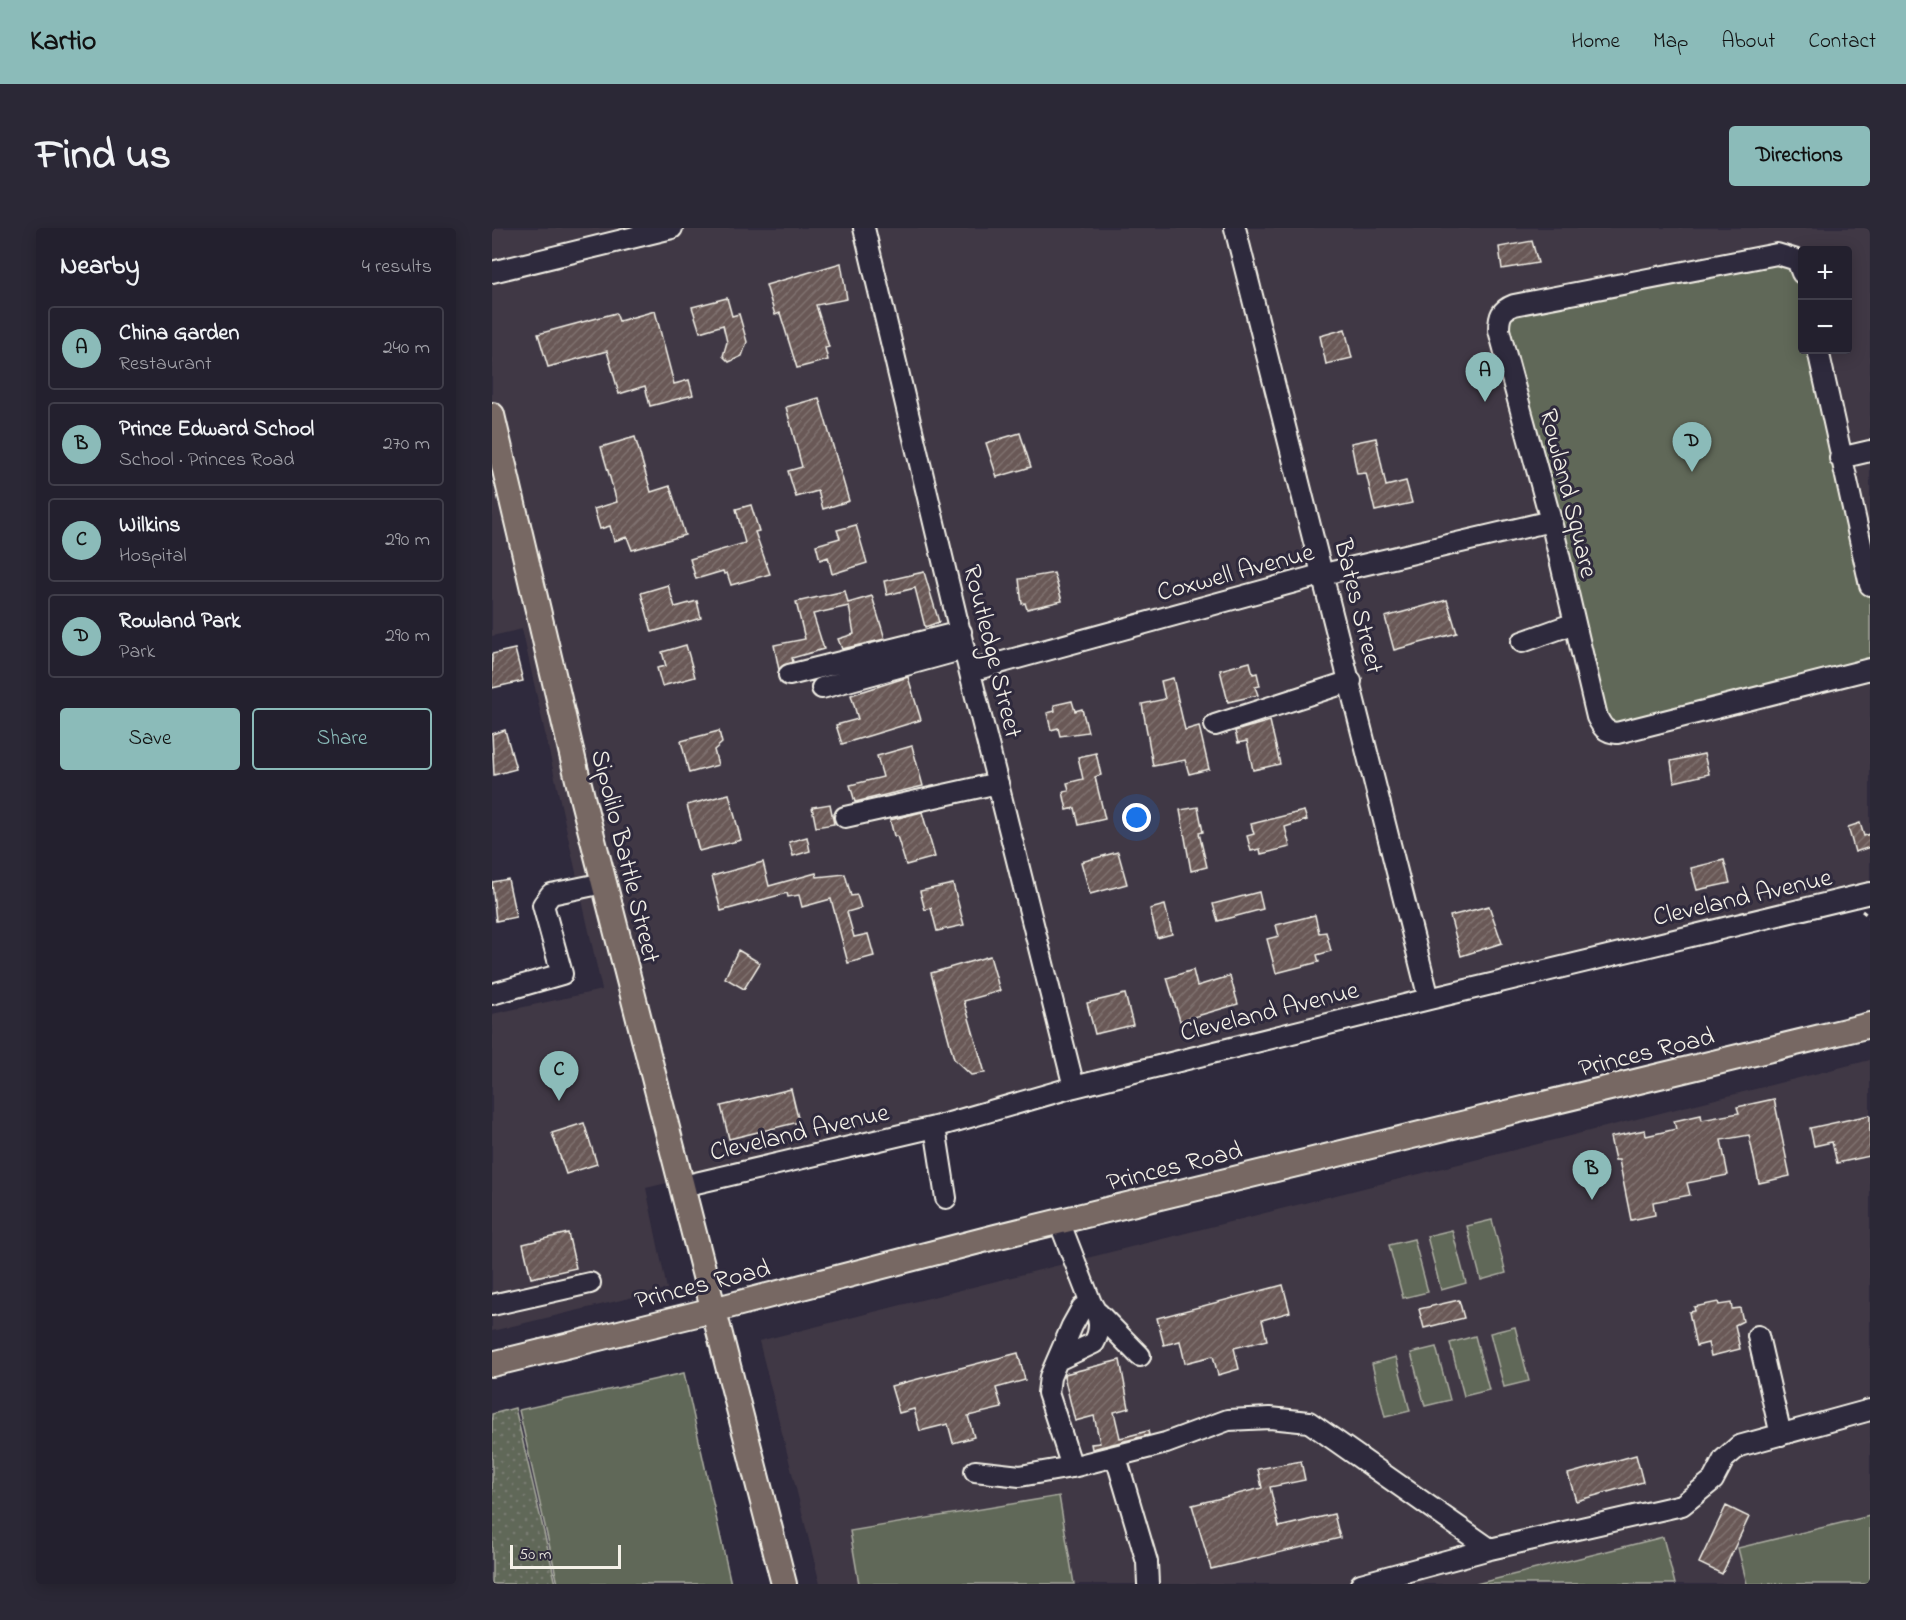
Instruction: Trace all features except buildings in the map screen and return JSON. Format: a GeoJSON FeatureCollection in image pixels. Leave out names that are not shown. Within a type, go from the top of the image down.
{"type":"FeatureCollection","features":[{"type":"Feature","properties":{"kind":"main road","name":"Sipolilo Battle Street"},"geometry":{"type":"LineString","coordinates":[[492,414],[499,470],[784,1584]]}},
{"type":"Feature","properties":{"kind":"main road","name":"Princes Road"},"geometry":{"type":"LineString","coordinates":[[492,1364],[1059,1221],[1870,1025]]}},
{"type":"Feature","properties":{"kind":"street"},"geometry":{"type":"LineString","coordinates":[[492,272],[672,228]]}},
{"type":"Feature","properties":{"kind":"street","name":"Routledge Street"},"geometry":{"type":"LineString","coordinates":[[864,228],[970,671],[1074,1087]]}},
{"type":"Feature","properties":{"kind":"street","name":"Bates Street"},"geometry":{"type":"LineString","coordinates":[[1235,228],[1324,574],[1429,999]]}},
{"type":"Feature","properties":{"kind":"street","name":"Rowland Square"},"geometry":{"type":"LineString","coordinates":[[1798,262],[1777,254],[1505,308],[1501,314],[1499,330],[1551,521],[1597,717],[1602,727],[1608,732],[1617,733],[1870,669]]}},
{"type":"Feature","properties":{"kind":"street"},"geometry":{"type":"LineString","coordinates":[[1819,354],[1840,458],[1870,585]]}},
{"type":"Feature","properties":{"kind":"street"},"geometry":{"type":"LineString","coordinates":[[1840,458],[1870,451]]}},
{"type":"Feature","properties":{"kind":"street","name":"Coxwell Avenue"},"geometry":{"type":"LineString","coordinates":[[970,671],[1324,574],[1551,521]]}},
{"type":"Feature","properties":{"kind":"street"},"geometry":{"type":"LineString","coordinates":[[1522,642],[1575,623]]}},
{"type":"Feature","properties":{"kind":"street"},"geometry":{"type":"LineString","coordinates":[[789,675],[963,640]]}},
{"type":"Feature","properties":{"kind":"street"},"geometry":{"type":"LineString","coordinates":[[822,688],[963,640]]}},
{"type":"Feature","properties":{"kind":"street"},"geometry":{"type":"LineString","coordinates":[[1215,725],[1350,681]]}},
{"type":"Feature","properties":{"kind":"street"},"geometry":{"type":"LineString","coordinates":[[846,818],[998,783]]}},
{"type":"Feature","properties":{"kind":"street"},"geometry":{"type":"LineString","coordinates":[[492,994],[561,974],[543,905],[551,894],[604,883]]}},
{"type":"Feature","properties":{"kind":"street","name":"Cleveland Avenue"},"geometry":{"type":"LineString","coordinates":[[683,1186],[935,1126],[1074,1087],[1429,999],[1870,893]]}},
{"type":"Feature","properties":{"kind":"street"},"geometry":{"type":"LineString","coordinates":[[935,1126],[946,1198]]}},
{"type":"Feature","properties":{"kind":"street"},"geometry":{"type":"LineString","coordinates":[[1058,1360],[1094,1343],[1100,1326],[1059,1221]]}},
{"type":"Feature","properties":{"kind":"street"},"geometry":{"type":"LineString","coordinates":[[492,1305],[590,1283]]}},
{"type":"Feature","properties":{"kind":"street"},"geometry":{"type":"LineString","coordinates":[[1071,1467],[1048,1393],[1050,1377],[1082,1308],[1094,1308],[1140,1356]]}},
{"type":"Feature","properties":{"kind":"street"},"geometry":{"type":"LineString","coordinates":[[1758,1336],[1781,1435]]}},
{"type":"Feature","properties":{"kind":"street"},"geometry":{"type":"LineString","coordinates":[[1361,1584],[1491,1549],[1683,1505],[1713,1480],[1724,1459],[1739,1446],[1870,1410]]}},
{"type":"Feature","properties":{"kind":"street"},"geometry":{"type":"LineString","coordinates":[[975,1471],[1020,1476],[1071,1467],[1166,1443],[1228,1420],[1270,1418],[1309,1422],[1491,1549]]}},
{"type":"Feature","properties":{"kind":"street"},"geometry":{"type":"LineString","coordinates":[[1116,1457],[1147,1563],[1148,1584]]}},
{"type":"Feature","properties":{"kind":"shaded area"},"geometry":{"type":"Polygon","coordinates":[[[492,228],[1870,228],[1870,894],[646,1188],[667,1289],[492,1331],[492,1014],[602,990],[522,629],[492,636],[492,228]]]}},
{"type":"Feature","properties":{"kind":"shaded area"},"geometry":{"type":"Polygon","coordinates":[[[1870,1060],[1870,1584],[820,1584],[759,1341],[1870,1060]]]}},
{"type":"Feature","properties":{"kind":"green space"},"geometry":{"type":"Polygon","coordinates":[[[1798,253],[1798,354],[1820,354],[1870,594],[1870,666],[1606,734],[1499,315],[1798,253]]]}},
{"type":"Feature","properties":{"kind":"green space"},"geometry":{"type":"Polygon","coordinates":[[[1492,1220],[1506,1273],[1481,1280],[1467,1226],[1492,1220]]]}},
{"type":"Feature","properties":{"kind":"green space"},"geometry":{"type":"Polygon","coordinates":[[[1452,1230],[1466,1283],[1441,1290],[1427,1236],[1452,1230]]]}},
{"type":"Feature","properties":{"kind":"green space"},"geometry":{"type":"Polygon","coordinates":[[[1414,1239],[1428,1292],[1403,1298],[1389,1245],[1414,1239]]]}},
{"type":"Feature","properties":{"kind":"green space"},"geometry":{"type":"Polygon","coordinates":[[[1515,1327],[1529,1381],[1504,1387],[1490,1333],[1515,1327]]]}},
{"type":"Feature","properties":{"kind":"green space"},"geometry":{"type":"Polygon","coordinates":[[[1475,1336],[1489,1390],[1464,1396],[1450,1343],[1475,1336]]]}},
{"type":"Feature","properties":{"kind":"green space"},"geometry":{"type":"Polygon","coordinates":[[[1436,1347],[1450,1400],[1425,1406],[1411,1353],[1436,1347]]]}},
{"type":"Feature","properties":{"kind":"green space"},"geometry":{"type":"Polygon","coordinates":[[[1396,1357],[1410,1411],[1385,1417],[1372,1364],[1396,1357]]]}},
{"type":"Feature","properties":{"kind":"green space"},"geometry":{"type":"Polygon","coordinates":[[[684,1373],[731,1584],[558,1584],[519,1410],[684,1373]]]}},
{"type":"Feature","properties":{"kind":"green space"},"geometry":{"type":"Polygon","coordinates":[[[515,1408],[556,1584],[492,1584],[492,1414],[515,1408]]]}},
{"type":"Feature","properties":{"kind":"green space"},"geometry":{"type":"Polygon","coordinates":[[[1059,1496],[1074,1584],[859,1584],[850,1531],[1059,1496]]]}},
{"type":"Feature","properties":{"kind":"green space"},"geometry":{"type":"Polygon","coordinates":[[[1870,1516],[1870,1584],[1747,1584],[1738,1548],[1870,1516]]]}},
{"type":"Feature","properties":{"kind":"green space"},"geometry":{"type":"Polygon","coordinates":[[[1663,1537],[1675,1584],[1476,1584],[1663,1537]]]}},
{"type":"Feature","properties":{"kind":"place","name":"China Garden"},"geometry":{"type":"Point","coordinates":[1485,402]}},
{"type":"Feature","properties":{"kind":"place","name":"Rowland Park"},"geometry":{"type":"Point","coordinates":[1692,472]}},
{"type":"Feature","properties":{"kind":"place","name":"Wilkins"},"geometry":{"type":"Point","coordinates":[559,1101]}},
{"type":"Feature","properties":{"kind":"place","name":"Prince Edward School"},"geometry":{"type":"Point","coordinates":[1592,1200]}}]}
